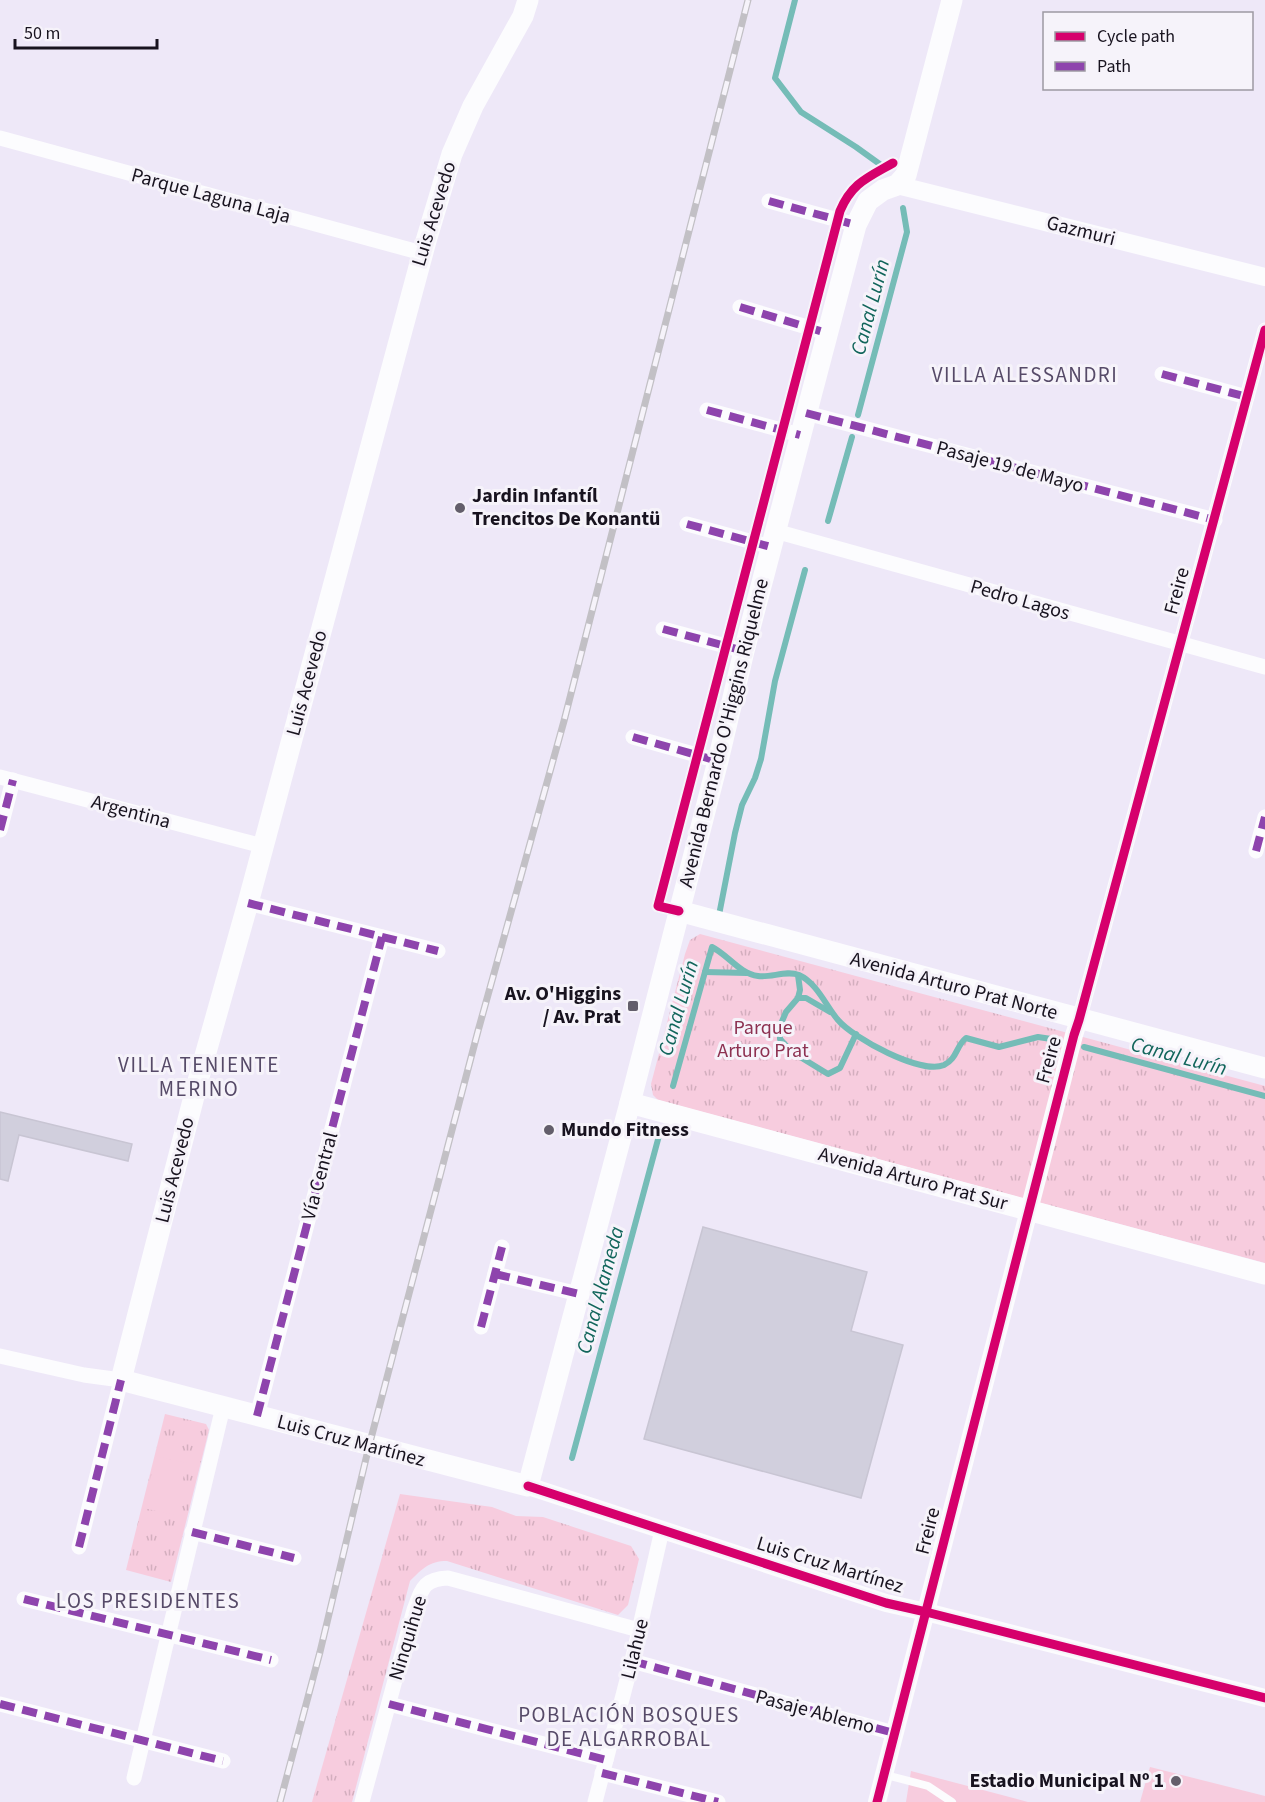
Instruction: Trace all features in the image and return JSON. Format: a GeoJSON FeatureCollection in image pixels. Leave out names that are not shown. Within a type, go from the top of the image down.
{"type":"FeatureCollection","features":[{"type":"Feature","properties":{"kind":"main road","name":"Luis Acevedo"},"geometry":{"type":"LineString","coordinates":[[121,1380],[199,1077],[248,903],[422,253],[452,154],[473,106],[523,16],[528,0]]}},
{"type":"Feature","properties":{"kind":"main road"},"geometry":{"type":"LineString","coordinates":[[897,184],[906,175],[910,163],[952,0]]}},
{"type":"Feature","properties":{"kind":"main road","name":"Avenida Bernardo O'Higgins Riquelme"},"geometry":{"type":"LineString","coordinates":[[528,1486],[630,1103],[744,651],[856,225],[868,201],[883,190],[897,184]]}},
{"type":"Feature","properties":{"kind":"main road","name":"Avenida Arturo Prat Norte"},"geometry":{"type":"LineString","coordinates":[[679,911],[1265,1068]]}},
{"type":"Feature","properties":{"kind":"main road","name":"Avenida Arturo Prat Sur"},"geometry":{"type":"LineString","coordinates":[[630,1103],[1265,1274]]}},
{"type":"Feature","properties":{"kind":"main road","name":"Luis Cruz Martínez"},"geometry":{"type":"LineString","coordinates":[[121,1380],[528,1486]]}},
{"type":"Feature","properties":{"kind":"street","name":"Parque Laguna Laja"},"geometry":{"type":"LineString","coordinates":[[0,138],[422,253]]}},
{"type":"Feature","properties":{"kind":"street","name":"Gazmuri"},"geometry":{"type":"LineString","coordinates":[[897,184],[1265,277]]}},
{"type":"Feature","properties":{"kind":"street"},"geometry":{"type":"LineString","coordinates":[[769,201],[856,225]]}},
{"type":"Feature","properties":{"kind":"street"},"geometry":{"type":"LineString","coordinates":[[740,307],[827,333]]}},
{"type":"Feature","properties":{"kind":"street","name":"Freire"},"geometry":{"type":"LineString","coordinates":[[877,1802],[1074,1035],[1080,1020],[1265,330]]}},
{"type":"Feature","properties":{"kind":"street"},"geometry":{"type":"LineString","coordinates":[[1162,374],[1247,398]]}},
{"type":"Feature","properties":{"kind":"street"},"geometry":{"type":"LineString","coordinates":[[707,410],[800,435]]}},
{"type":"Feature","properties":{"kind":"street","name":"Pasaje 19 de Mayo"},"geometry":{"type":"LineString","coordinates":[[806,413],[1215,520]]}},
{"type":"Feature","properties":{"kind":"street","name":"Pedro Lagos"},"geometry":{"type":"LineString","coordinates":[[687,524],[773,539],[1265,668]]}},
{"type":"Feature","properties":{"kind":"street"},"geometry":{"type":"LineString","coordinates":[[663,629],[744,651]]}},
{"type":"Feature","properties":{"kind":"street"},"geometry":{"type":"LineString","coordinates":[[633,737],[718,761]]}},
{"type":"Feature","properties":{"kind":"street"},"geometry":{"type":"LineString","coordinates":[[0,830],[7,779]]}},
{"type":"Feature","properties":{"kind":"street","name":"Argentina"},"geometry":{"type":"LineString","coordinates":[[7,779],[263,846]]}},
{"type":"Feature","properties":{"kind":"street"},"geometry":{"type":"LineString","coordinates":[[1256,851],[1265,817]]}},
{"type":"Feature","properties":{"kind":"street"},"geometry":{"type":"LineString","coordinates":[[248,903],[438,951]]}},
{"type":"Feature","properties":{"kind":"street","name":"Vía Central"},"geometry":{"type":"LineString","coordinates":[[257,1416],[382,937]]}},
{"type":"Feature","properties":{"kind":"street"},"geometry":{"type":"LineString","coordinates":[[482,1328],[502,1247]]}},
{"type":"Feature","properties":{"kind":"street"},"geometry":{"type":"LineString","coordinates":[[495,1274],[579,1294]]}},
{"type":"Feature","properties":{"kind":"street"},"geometry":{"type":"LineString","coordinates":[[0,1356],[84,1375],[121,1380],[79,1547]]}},
{"type":"Feature","properties":{"kind":"street"},"geometry":{"type":"LineString","coordinates":[[134,1778],[223,1407]]}},
{"type":"Feature","properties":{"kind":"street","name":"Luis Cruz Martínez"},"geometry":{"type":"LineString","coordinates":[[528,1486],[886,1603],[1265,1698]]}},
{"type":"Feature","properties":{"kind":"street","name":"Lilahue"},"geometry":{"type":"LineString","coordinates":[[595,1802],[632,1661],[662,1530]]}},
{"type":"Feature","properties":{"kind":"street"},"geometry":{"type":"LineString","coordinates":[[192,1533],[294,1558]]}},
{"type":"Feature","properties":{"kind":"street","name":"Ninquihue"},"geometry":{"type":"LineString","coordinates":[[362,1802],[414,1610],[422,1588],[428,1582],[448,1578],[639,1630]]}},
{"type":"Feature","properties":{"kind":"street"},"geometry":{"type":"LineString","coordinates":[[24,1599],[271,1660]]}},
{"type":"Feature","properties":{"kind":"street","name":"Pasaje Ablemo"},"geometry":{"type":"LineString","coordinates":[[632,1661],[894,1733]]}},
{"type":"Feature","properties":{"kind":"street"},"geometry":{"type":"LineString","coordinates":[[0,1704],[223,1761]]}},
{"type":"Feature","properties":{"kind":"street"},"geometry":{"type":"LineString","coordinates":[[389,1704],[604,1766],[718,1802]]}},
{"type":"Feature","properties":{"kind":"lane"},"geometry":{"type":"LineString","coordinates":[[884,1774],[928,1786],[952,1802]]}},
{"type":"Feature","properties":{"kind":"green space","name":"Parque Arturo Prat"},"geometry":{"type":"Polygon","coordinates":[[[700,934],[1265,1086],[1265,1263],[658,1100],[653,1095],[651,1084],[685,954],[690,940],[700,934]]]}},
{"type":"Feature","properties":{"kind":"green space"},"geometry":{"type":"Polygon","coordinates":[[[165,1414],[206,1424],[209,1430],[171,1582],[126,1570],[165,1414]]]}},
{"type":"Feature","properties":{"kind":"green space"},"geometry":{"type":"Polygon","coordinates":[[[156,1456],[187,1463],[174,1515],[143,1508],[156,1456]]]}},
{"type":"Feature","properties":{"kind":"green space"},"geometry":{"type":"Polygon","coordinates":[[[400,1494],[492,1507],[516,1516],[543,1517],[631,1546],[639,1559],[628,1605],[618,1615],[447,1561],[435,1562],[426,1567],[410,1581],[352,1802],[312,1802],[400,1494]]]}},
{"type":"Feature","properties":{"kind":"green space","name":"Estadio Municipal Nº 1"},"geometry":{"type":"Polygon","coordinates":[[[1150,1767],[1265,1796],[1265,1802],[1140,1802],[1150,1767]]]}},
{"type":"Feature","properties":{"kind":"green space","name":"Estadio Municipal Nº 1"},"geometry":{"type":"Polygon","coordinates":[[[911,1771],[1028,1802],[906,1802],[911,1771]]]}},
{"type":"Feature","properties":{"kind":"building"},"geometry":{"type":"Polygon","coordinates":[[[0,1112],[132,1144],[128,1161],[19,1135],[8,1181],[0,1179],[0,1112]]]}},
{"type":"Feature","properties":{"kind":"building"},"geometry":{"type":"Polygon","coordinates":[[[703,1227],[867,1272],[851,1331],[903,1345],[861,1498],[644,1439],[703,1227]]]}},
{"type":"Feature","properties":{"kind":"waterway","name":"Canal Lurín"},"geometry":{"type":"LineString","coordinates":[[795,0],[775,78],[801,112],[881,165]]}},
{"type":"Feature","properties":{"kind":"waterway","name":"Canal Lurín"},"geometry":{"type":"LineString","coordinates":[[858,415],[907,232],[903,208]]}},
{"type":"Feature","properties":{"kind":"waterway","name":"Canal Lurín"},"geometry":{"type":"LineString","coordinates":[[828,521],[852,437]]}},
{"type":"Feature","properties":{"kind":"waterway","name":"Canal Lurín"},"geometry":{"type":"LineString","coordinates":[[719,915],[735,833],[742,805],[761,759],[775,681],[805,570]]}},
{"type":"Feature","properties":{"kind":"waterway","name":"Canal Lurín"},"geometry":{"type":"LineString","coordinates":[[673,1086],[712,947],[752,975],[789,973],[799,975],[811,983],[846,1028],[872,1045],[920,1065],[933,1067],[944,1065],[952,1059],[966,1038],[999,1047],[1038,1037],[1058,1040]]}},
{"type":"Feature","properties":{"kind":"waterway","name":"Canal Alameda"},"geometry":{"type":"LineString","coordinates":[[705,972],[747,973]]}},
{"type":"Feature","properties":{"kind":"waterway"},"geometry":{"type":"LineString","coordinates":[[798,975],[800,990],[798,998],[786,1012],[780,1026],[780,1039],[792,1052],[828,1074],[840,1068],[856,1034]]}},
{"type":"Feature","properties":{"kind":"waterway"},"geometry":{"type":"LineString","coordinates":[[798,998],[806,998],[830,1012]]}},
{"type":"Feature","properties":{"kind":"waterway","name":"Canal Lurín"},"geometry":{"type":"LineString","coordinates":[[1084,1047],[1265,1096]]}},
{"type":"Feature","properties":{"kind":"waterway","name":"Canal Alameda"},"geometry":{"type":"LineString","coordinates":[[572,1458],[660,1132]]}},
{"type":"Feature","properties":{"kind":"railway"},"geometry":{"type":"LineString","coordinates":[[280,1802],[320,1652],[369,1446],[478,1031],[564,721],[748,0]]}},
{"type":"Feature","properties":{"kind":"marked path"},"geometry":{"type":"LineString","coordinates":[[769,201],[856,225]]}},
{"type":"Feature","properties":{"kind":"marked path"},"geometry":{"type":"LineString","coordinates":[[740,307],[827,333]]}},
{"type":"Feature","properties":{"kind":"marked path"},"geometry":{"type":"LineString","coordinates":[[1162,374],[1247,397]]}},
{"type":"Feature","properties":{"kind":"marked path"},"geometry":{"type":"LineString","coordinates":[[707,410],[800,435]]}},
{"type":"Feature","properties":{"kind":"marked path"},"geometry":{"type":"LineString","coordinates":[[806,413],[1215,520]]}},
{"type":"Feature","properties":{"kind":"marked path"},"geometry":{"type":"LineString","coordinates":[[687,524],[771,547]]}},
{"type":"Feature","properties":{"kind":"marked path"},"geometry":{"type":"LineString","coordinates":[[663,629],[744,651]]}},
{"type":"Feature","properties":{"kind":"marked path"},"geometry":{"type":"LineString","coordinates":[[633,737],[718,761]]}},
{"type":"Feature","properties":{"kind":"marked path"},"geometry":{"type":"LineString","coordinates":[[0,830],[13,780]]}},
{"type":"Feature","properties":{"kind":"marked path"},"geometry":{"type":"LineString","coordinates":[[1256,851],[1265,817]]}},
{"type":"Feature","properties":{"kind":"marked path"},"geometry":{"type":"LineString","coordinates":[[248,903],[438,951]]}},
{"type":"Feature","properties":{"kind":"marked path"},"geometry":{"type":"LineString","coordinates":[[257,1416],[382,937]]}},
{"type":"Feature","properties":{"kind":"marked path"},"geometry":{"type":"LineString","coordinates":[[481,1327],[502,1247]]}},
{"type":"Feature","properties":{"kind":"marked path"},"geometry":{"type":"LineString","coordinates":[[495,1274],[579,1294]]}},
{"type":"Feature","properties":{"kind":"marked path"},"geometry":{"type":"LineString","coordinates":[[79,1547],[121,1380]]}},
{"type":"Feature","properties":{"kind":"marked path"},"geometry":{"type":"LineString","coordinates":[[192,1532],[294,1558]]}},
{"type":"Feature","properties":{"kind":"marked path"},"geometry":{"type":"LineString","coordinates":[[24,1599],[271,1660]]}},
{"type":"Feature","properties":{"kind":"marked path"},"geometry":{"type":"LineString","coordinates":[[632,1661],[894,1733]]}},
{"type":"Feature","properties":{"kind":"marked path"},"geometry":{"type":"LineString","coordinates":[[0,1704],[223,1761]]}},
{"type":"Feature","properties":{"kind":"marked path"},"geometry":{"type":"LineString","coordinates":[[389,1704],[606,1760]]}},
{"type":"Feature","properties":{"kind":"marked path"},"geometry":{"type":"LineString","coordinates":[[602,1773],[718,1802]]}},
{"type":"Feature","properties":{"kind":"cycle path"},"geometry":{"type":"LineString","coordinates":[[679,911],[658,906],[840,211],[855,187],[893,163]]}},
{"type":"Feature","properties":{"kind":"cycle path"},"geometry":{"type":"LineString","coordinates":[[877,1802],[1074,1035],[1265,330]]}},
{"type":"Feature","properties":{"kind":"cycle path"},"geometry":{"type":"LineString","coordinates":[[528,1486],[886,1603],[1265,1698]]}},
{"type":"Feature","properties":{"kind":"place","name":"Jardin Infantíl Trencitos De Konantü"},"geometry":{"type":"Point","coordinates":[460,508]}},
{"type":"Feature","properties":{"kind":"place","name":"Av. O'Higgins / Av. Prat"},"geometry":{"type":"Point","coordinates":[633,1006]}},
{"type":"Feature","properties":{"kind":"place","name":"Mundo Fitness"},"geometry":{"type":"Point","coordinates":[549,1130]}},
{"type":"Feature","properties":{"kind":"place","name":"Estadio Municipal Nº 1"},"geometry":{"type":"Point","coordinates":[1176,1781]}},
{"type":"Feature","properties":{"kind":"district","name":"VILLA ALESSANDRI"},"geometry":{"type":"Point","coordinates":[1025,375]}},
{"type":"Feature","properties":{"kind":"district","name":"VILLA TENIENTE MERINO"},"geometry":{"type":"Point","coordinates":[199,1077]}},
{"type":"Feature","properties":{"kind":"district","name":"LOS PRESIDENTES"},"geometry":{"type":"Point","coordinates":[148,1601]}},
{"type":"Feature","properties":{"kind":"district","name":"POBLACIÓN BOSQUES DE ALGARROBAL"},"geometry":{"type":"Point","coordinates":[629,1727]}}]}
